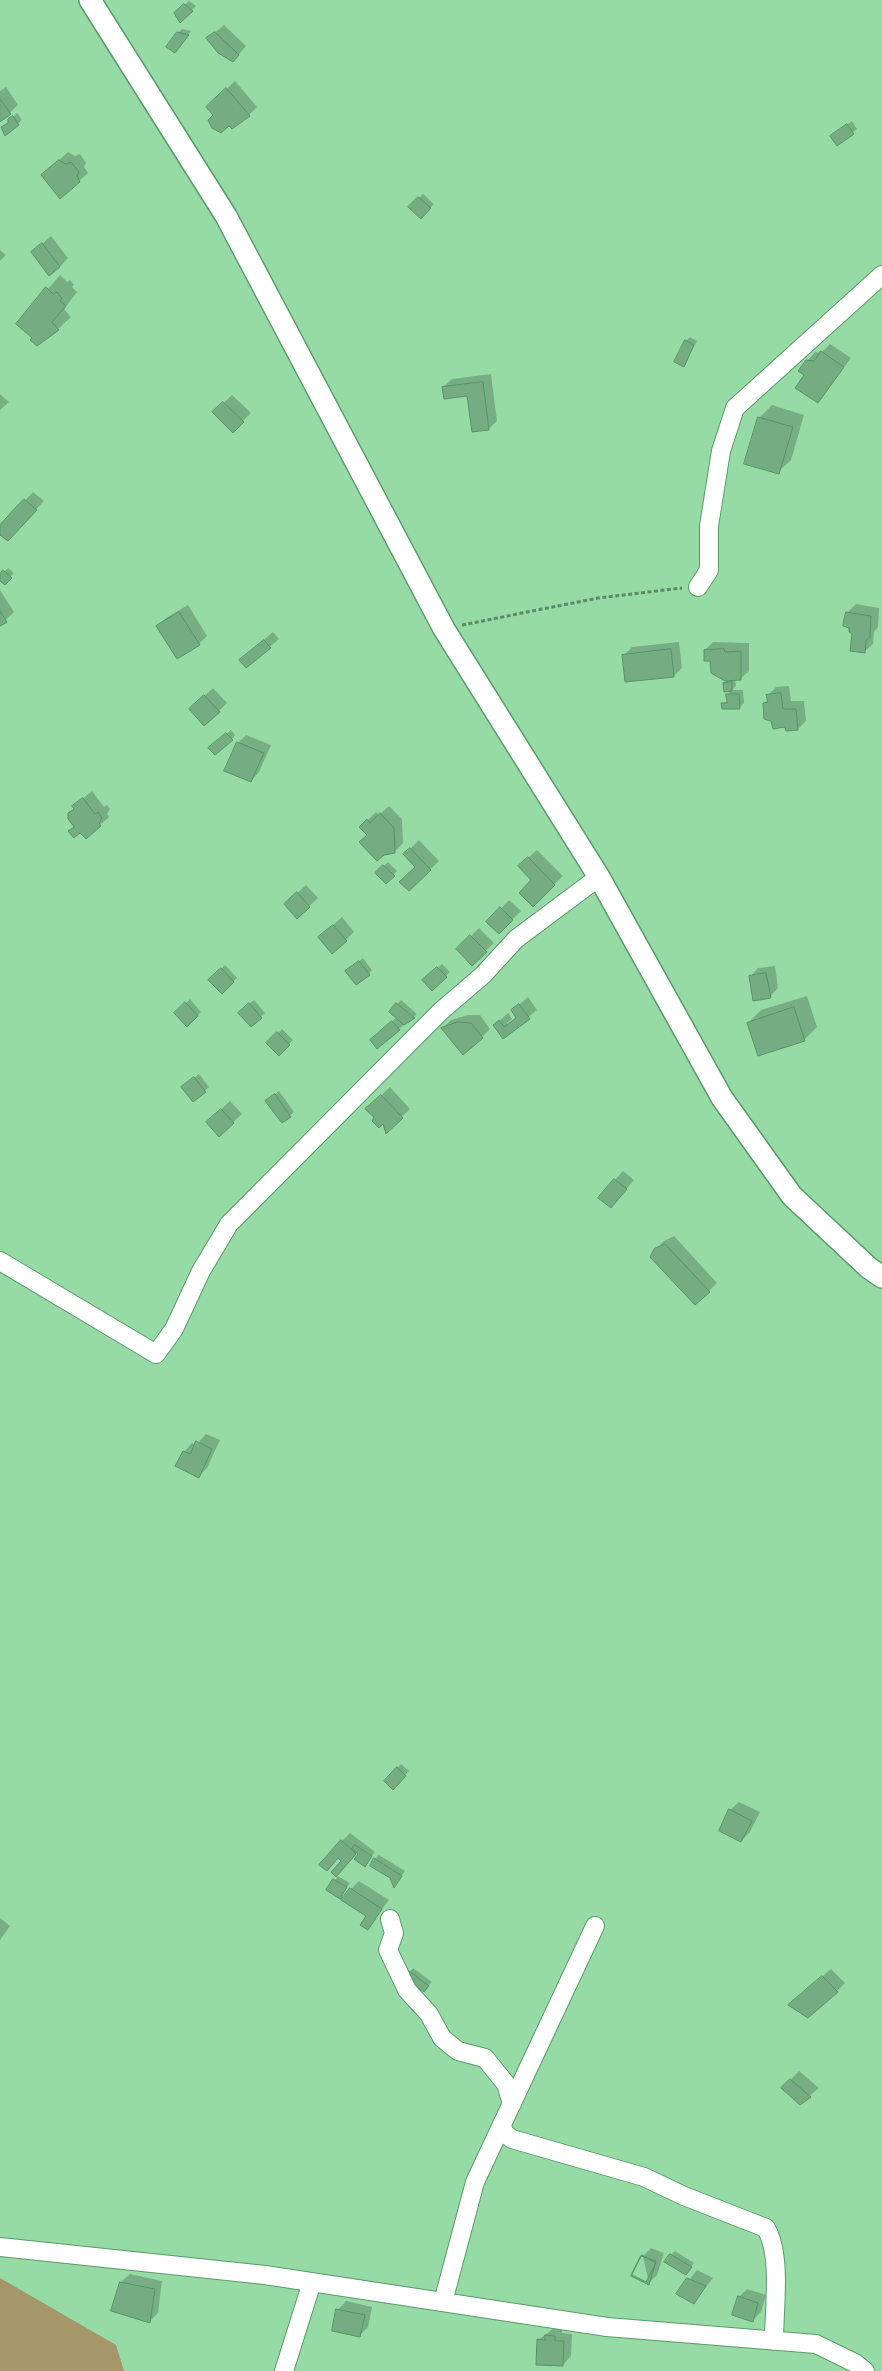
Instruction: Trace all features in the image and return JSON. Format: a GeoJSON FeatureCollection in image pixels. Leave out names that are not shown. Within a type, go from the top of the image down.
{"type":"FeatureCollection","features":[{"type":"Feature","properties":{"kind":"street"},"geometry":{"type":"LineString","coordinates":[[90,0],[226,216],[444,629],[599,877],[727,1106],[792,1196],[869,1268],[882,1277]]}},
{"type":"Feature","properties":{"kind":"street"},"geometry":{"type":"LineString","coordinates":[[698,587],[709,570],[709,526],[719,460],[735,408],[882,274]]}},
{"type":"Feature","properties":{"kind":"street"},"geometry":{"type":"LineString","coordinates":[[0,1261],[156,1354],[174,1329],[201,1271],[229,1224],[441,1010],[483,975],[516,939],[599,877]]}},
{"type":"Feature","properties":{"kind":"street"},"geometry":{"type":"LineString","coordinates":[[390,1919],[394,1933],[388,1950],[407,1990],[429,2014],[442,2038],[458,2051],[485,2058],[506,2084],[512,2104]]}},
{"type":"Feature","properties":{"kind":"street"},"geometry":{"type":"LineString","coordinates":[[443,2302],[475,2182],[595,1926]]}},
{"type":"Feature","properties":{"kind":"street"},"geometry":{"type":"LineString","coordinates":[[502,2124],[504,2133],[512,2139],[644,2177],[684,2196],[766,2228],[772,2239],[774,2256],[774,2341]]}},
{"type":"Feature","properties":{"kind":"street"},"geometry":{"type":"LineString","coordinates":[[0,2247],[265,2275],[607,2327],[816,2344],[855,2363],[865,2371]]}},
{"type":"Feature","properties":{"kind":"street"},"geometry":{"type":"LineString","coordinates":[[284,2371],[312,2282]]}},
{"type":"Feature","properties":{"kind":"path"},"geometry":{"type":"LineString","coordinates":[[444,629],[598,598],[698,587]]}},
{"type":"Feature","properties":{"kind":"shaded area"},"geometry":{"type":"Polygon","coordinates":[[[0,2278],[116,2345],[124,2371],[0,2371],[0,2278]]]}},
{"type":"Feature","properties":{"kind":"building"},"geometry":{"type":"Polygon","coordinates":[[[184,4],[193,11],[180,23],[174,13],[184,4]]]}},
{"type":"Feature","properties":{"kind":"building"},"geometry":{"type":"Polygon","coordinates":[[[177,32],[189,35],[175,53],[166,47],[177,32]]]}},
{"type":"Feature","properties":{"kind":"building"},"geometry":{"type":"Polygon","coordinates":[[[215,32],[239,55],[233,62],[218,53],[206,38],[215,32]]]}},
{"type":"Feature","properties":{"kind":"building"},"geometry":{"type":"Polygon","coordinates":[[[226,88],[250,116],[232,129],[229,126],[221,133],[212,128],[208,120],[213,115],[206,107],[226,88]]]}},
{"type":"Feature","properties":{"kind":"building"},"geometry":{"type":"Polygon","coordinates":[[[0,99],[11,114],[0,122],[0,99]]]}},
{"type":"Feature","properties":{"kind":"building"},"geometry":{"type":"Polygon","coordinates":[[[13,116],[19,125],[5,136],[1,127],[8,123],[8,119],[13,116]]]}},
{"type":"Feature","properties":{"kind":"building"},"geometry":{"type":"Polygon","coordinates":[[[847,124],[854,134],[837,146],[830,136],[847,124]]]}},
{"type":"Feature","properties":{"kind":"building"},"geometry":{"type":"Polygon","coordinates":[[[59,160],[66,164],[71,162],[79,172],[77,176],[80,182],[60,199],[41,175],[59,160]]]}},
{"type":"Feature","properties":{"kind":"building"},"geometry":{"type":"Polygon","coordinates":[[[418,197],[431,208],[421,219],[408,207],[418,197]]]}},
{"type":"Feature","properties":{"kind":"building"},"geometry":{"type":"Polygon","coordinates":[[[42,243],[60,267],[49,276],[31,252],[42,243]]]}},
{"type":"Feature","properties":{"kind":"building"},"geometry":{"type":"Polygon","coordinates":[[[46,287],[53,294],[57,292],[62,298],[60,301],[66,306],[52,322],[59,330],[37,346],[30,340],[32,338],[16,324],[46,287]]]}},
{"type":"Feature","properties":{"kind":"building"},"geometry":{"type":"Polygon","coordinates":[[[685,340],[694,345],[684,367],[674,362],[685,340]]]}},
{"type":"Feature","properties":{"kind":"building"},"geometry":{"type":"Polygon","coordinates":[[[821,351],[844,367],[818,403],[795,388],[804,375],[798,371],[806,360],[814,361],[821,351]]]}},
{"type":"Feature","properties":{"kind":"building"},"geometry":{"type":"Polygon","coordinates":[[[483,382],[489,430],[472,432],[467,396],[444,399],[442,387],[483,382]]]}},
{"type":"Feature","properties":{"kind":"building"},"geometry":{"type":"Polygon","coordinates":[[[223,402],[244,422],[233,433],[212,412],[223,402]]]}},
{"type":"Feature","properties":{"kind":"building"},"geometry":{"type":"Polygon","coordinates":[[[758,417],[793,427],[779,474],[744,464],[758,417]]]}},
{"type":"Feature","properties":{"kind":"building"},"geometry":{"type":"Polygon","coordinates":[[[24,499],[37,510],[8,541],[0,535],[0,525],[24,499]]]}},
{"type":"Feature","properties":{"kind":"building"},"geometry":{"type":"Polygon","coordinates":[[[3,570],[12,578],[5,585],[0,581],[0,574],[3,570]]]}},
{"type":"Feature","properties":{"kind":"building"},"geometry":{"type":"Polygon","coordinates":[[[0,611],[7,622],[0,626],[0,611]]]}},
{"type":"Feature","properties":{"kind":"building"},"geometry":{"type":"Polygon","coordinates":[[[179,612],[200,645],[177,659],[156,626],[179,612]]]}},
{"type":"Feature","properties":{"kind":"building"},"geometry":{"type":"Polygon","coordinates":[[[846,612],[871,616],[870,637],[866,640],[865,653],[850,651],[852,634],[849,632],[849,628],[843,626],[846,612]]]}},
{"type":"Feature","properties":{"kind":"building"},"geometry":{"type":"Polygon","coordinates":[[[264,640],[271,648],[246,668],[239,660],[264,640]]]}},
{"type":"Feature","properties":{"kind":"building"},"geometry":{"type":"Polygon","coordinates":[[[671,649],[674,677],[625,682],[622,655],[671,649]]]}},
{"type":"Feature","properties":{"kind":"building"},"geometry":{"type":"Polygon","coordinates":[[[724,649],[725,652],[741,651],[741,680],[725,681],[711,673],[710,661],[704,661],[704,650],[724,649]]]}},
{"type":"Feature","properties":{"kind":"building"},"geometry":{"type":"Polygon","coordinates":[[[732,682],[732,691],[724,692],[723,683],[732,682]]]}},
{"type":"Feature","properties":{"kind":"building"},"geometry":{"type":"Polygon","coordinates":[[[781,693],[783,709],[796,709],[798,730],[786,731],[785,727],[773,729],[771,721],[764,719],[763,703],[768,702],[766,695],[781,693]]]}},
{"type":"Feature","properties":{"kind":"building"},"geometry":{"type":"Polygon","coordinates":[[[726,694],[739,694],[740,709],[722,709],[721,703],[727,703],[726,694]]]}},
{"type":"Feature","properties":{"kind":"building"},"geometry":{"type":"Polygon","coordinates":[[[204,695],[220,712],[204,726],[189,709],[204,695]]]}},
{"type":"Feature","properties":{"kind":"building"},"geometry":{"type":"Polygon","coordinates":[[[226,733],[233,740],[215,755],[208,748],[226,733]]]}},
{"type":"Feature","properties":{"kind":"building"},"geometry":{"type":"Polygon","coordinates":[[[237,742],[264,753],[251,782],[224,771],[237,742]]]}},
{"type":"Feature","properties":{"kind":"building"},"geometry":{"type":"Polygon","coordinates":[[[83,798],[95,814],[98,812],[102,818],[99,823],[101,826],[86,839],[80,833],[74,838],[68,831],[74,827],[68,819],[68,813],[74,809],[72,806],[83,798]]]}},
{"type":"Feature","properties":{"kind":"building"},"geometry":{"type":"Polygon","coordinates":[[[380,813],[394,828],[395,853],[384,855],[377,861],[359,842],[367,835],[359,827],[367,819],[370,823],[380,813]]]}},
{"type":"Feature","properties":{"kind":"building"},"geometry":{"type":"Polygon","coordinates":[[[410,848],[431,870],[409,891],[399,882],[415,867],[403,854],[410,848]]]}},
{"type":"Feature","properties":{"kind":"building"},"geometry":{"type":"Polygon","coordinates":[[[528,857],[555,885],[533,907],[519,893],[531,880],[518,866],[528,857]]]}},
{"type":"Feature","properties":{"kind":"building"},"geometry":{"type":"Polygon","coordinates":[[[383,865],[395,876],[386,884],[375,873],[383,865]]]}},
{"type":"Feature","properties":{"kind":"building"},"geometry":{"type":"Polygon","coordinates":[[[297,892],[310,907],[297,919],[284,904],[297,892]]]}},
{"type":"Feature","properties":{"kind":"building"},"geometry":{"type":"Polygon","coordinates":[[[500,907],[513,920],[499,934],[486,922],[500,907]]]}},
{"type":"Feature","properties":{"kind":"building"},"geometry":{"type":"Polygon","coordinates":[[[333,925],[347,941],[332,954],[318,937],[333,925]]]}},
{"type":"Feature","properties":{"kind":"building"},"geometry":{"type":"Polygon","coordinates":[[[470,935],[487,952],[472,966],[456,949],[470,935]]]}},
{"type":"Feature","properties":{"kind":"building"},"geometry":{"type":"Polygon","coordinates":[[[359,961],[370,975],[356,985],[345,971],[359,961]]]}},
{"type":"Feature","properties":{"kind":"building"},"geometry":{"type":"Polygon","coordinates":[[[437,967],[447,977],[432,991],[422,980],[437,967]]]}},
{"type":"Feature","properties":{"kind":"building"},"geometry":{"type":"Polygon","coordinates":[[[221,968],[234,982],[222,994],[208,980],[221,968]]]}},
{"type":"Feature","properties":{"kind":"building"},"geometry":{"type":"Polygon","coordinates":[[[766,973],[771,998],[753,1001],[749,976],[766,973]]]}},
{"type":"Feature","properties":{"kind":"building"},"geometry":{"type":"Polygon","coordinates":[[[185,1002],[198,1016],[187,1027],[174,1013],[185,1002]]]}},
{"type":"Feature","properties":{"kind":"building"},"geometry":{"type":"Polygon","coordinates":[[[249,1003],[262,1018],[251,1027],[238,1013],[249,1003]]]}},
{"type":"Feature","properties":{"kind":"building"},"geometry":{"type":"Polygon","coordinates":[[[396,1003],[415,1018],[404,1025],[389,1012],[396,1003]]]}},
{"type":"Feature","properties":{"kind":"building"},"geometry":{"type":"Polygon","coordinates":[[[519,1004],[530,1019],[503,1039],[493,1025],[499,1020],[504,1027],[516,1018],[511,1010],[519,1004]]]}},
{"type":"Feature","properties":{"kind":"building"},"geometry":{"type":"Polygon","coordinates":[[[794,1007],[805,1041],[758,1056],[747,1023],[794,1007]]]}},
{"type":"Feature","properties":{"kind":"building"},"geometry":{"type":"Polygon","coordinates":[[[392,1021],[400,1030],[377,1049],[370,1040],[392,1021]]]}},
{"type":"Feature","properties":{"kind":"building"},"geometry":{"type":"Polygon","coordinates":[[[458,1022],[471,1023],[483,1038],[463,1055],[441,1028],[458,1022]]]}},
{"type":"Feature","properties":{"kind":"building"},"geometry":{"type":"Polygon","coordinates":[[[277,1032],[290,1045],[279,1056],[266,1043],[277,1032]]]}},
{"type":"Feature","properties":{"kind":"building"},"geometry":{"type":"Polygon","coordinates":[[[194,1077],[206,1092],[193,1102],[181,1087],[194,1077]]]}},
{"type":"Feature","properties":{"kind":"building"},"geometry":{"type":"Polygon","coordinates":[[[275,1094],[291,1117],[282,1123],[265,1101],[275,1094]]]}},
{"type":"Feature","properties":{"kind":"building"},"geometry":{"type":"Polygon","coordinates":[[[381,1095],[403,1118],[386,1134],[383,1124],[379,1128],[372,1121],[374,1117],[365,1109],[381,1095]]]}},
{"type":"Feature","properties":{"kind":"building"},"geometry":{"type":"Polygon","coordinates":[[[221,1109],[234,1123],[219,1137],[206,1122],[221,1109]]]}},
{"type":"Feature","properties":{"kind":"building"},"geometry":{"type":"Polygon","coordinates":[[[614,1179],[627,1189],[611,1208],[598,1198],[614,1179]]]}},
{"type":"Feature","properties":{"kind":"building"},"geometry":{"type":"Polygon","coordinates":[[[665,1244],[710,1292],[695,1305],[650,1257],[654,1249],[665,1244]]]}},
{"type":"Feature","properties":{"kind":"building"},"geometry":{"type":"Polygon","coordinates":[[[196,1441],[212,1449],[199,1478],[175,1466],[183,1451],[190,1454],[196,1441]]]}},
{"type":"Feature","properties":{"kind":"building"},"geometry":{"type":"Polygon","coordinates":[[[397,1767],[406,1776],[393,1790],[384,1781],[397,1767]]]}},
{"type":"Feature","properties":{"kind":"building"},"geometry":{"type":"Polygon","coordinates":[[[729,1809],[752,1821],[741,1842],[719,1831],[729,1809]]]}},
{"type":"Feature","properties":{"kind":"building"},"geometry":{"type":"Polygon","coordinates":[[[341,1840],[356,1854],[336,1877],[331,1872],[341,1861],[338,1858],[327,1871],[319,1865],[341,1840]]]}},
{"type":"Feature","properties":{"kind":"building"},"geometry":{"type":"Polygon","coordinates":[[[355,1845],[372,1856],[365,1867],[354,1859],[358,1854],[352,1849],[355,1845]]]}},
{"type":"Feature","properties":{"kind":"building"},"geometry":{"type":"Polygon","coordinates":[[[374,1858],[402,1876],[394,1888],[390,1878],[370,1866],[374,1858]]]}},
{"type":"Feature","properties":{"kind":"building"},"geometry":{"type":"Polygon","coordinates":[[[333,1879],[347,1887],[340,1899],[326,1890],[333,1879]]]}},
{"type":"Feature","properties":{"kind":"building"},"geometry":{"type":"Polygon","coordinates":[[[350,1888],[382,1909],[368,1930],[360,1925],[366,1916],[341,1900],[350,1888]]]}},
{"type":"Feature","properties":{"kind":"building"},"geometry":{"type":"Polygon","coordinates":[[[409,1971],[429,1986],[424,1992],[404,1977],[409,1971]]]}},
{"type":"Feature","properties":{"kind":"building"},"geometry":{"type":"Polygon","coordinates":[[[822,1976],[838,1992],[808,2018],[788,2005],[822,1976]]]}},
{"type":"Feature","properties":{"kind":"building"},"geometry":{"type":"Polygon","coordinates":[[[790,2079],[811,2097],[800,2105],[781,2088],[790,2079]]]}},
{"type":"Feature","properties":{"kind":"building"},"geometry":{"type":"Polygon","coordinates":[[[670,2254],[692,2267],[686,2275],[664,2262],[670,2254]]]}},
{"type":"Feature","properties":{"kind":"building"},"geometry":{"type":"Polygon","coordinates":[[[642,2255],[656,2263],[646,2282],[632,2275],[642,2255]]]}},
{"type":"Feature","properties":{"kind":"building"},"geometry":{"type":"Polygon","coordinates":[[[641,2256],[656,2261],[649,2285],[631,2276],[641,2256]]]}},
{"type":"Feature","properties":{"kind":"building"},"geometry":{"type":"Polygon","coordinates":[[[687,2278],[706,2286],[694,2304],[676,2294],[687,2278]]]}},
{"type":"Feature","properties":{"kind":"building"},"geometry":{"type":"Polygon","coordinates":[[[120,2282],[155,2289],[150,2323],[111,2311],[120,2282]]]}},
{"type":"Feature","properties":{"kind":"building"},"geometry":{"type":"Polygon","coordinates":[[[738,2296],[758,2303],[753,2322],[732,2315],[738,2296]]]}},
{"type":"Feature","properties":{"kind":"building"},"geometry":{"type":"Polygon","coordinates":[[[336,2309],[365,2315],[360,2337],[332,2331],[336,2309]]]}},
{"type":"Feature","properties":{"kind":"building"},"geometry":{"type":"Polygon","coordinates":[[[545,2335],[555,2336],[555,2341],[564,2341],[563,2366],[536,2365],[537,2339],[545,2340],[545,2335]]]}}]}
